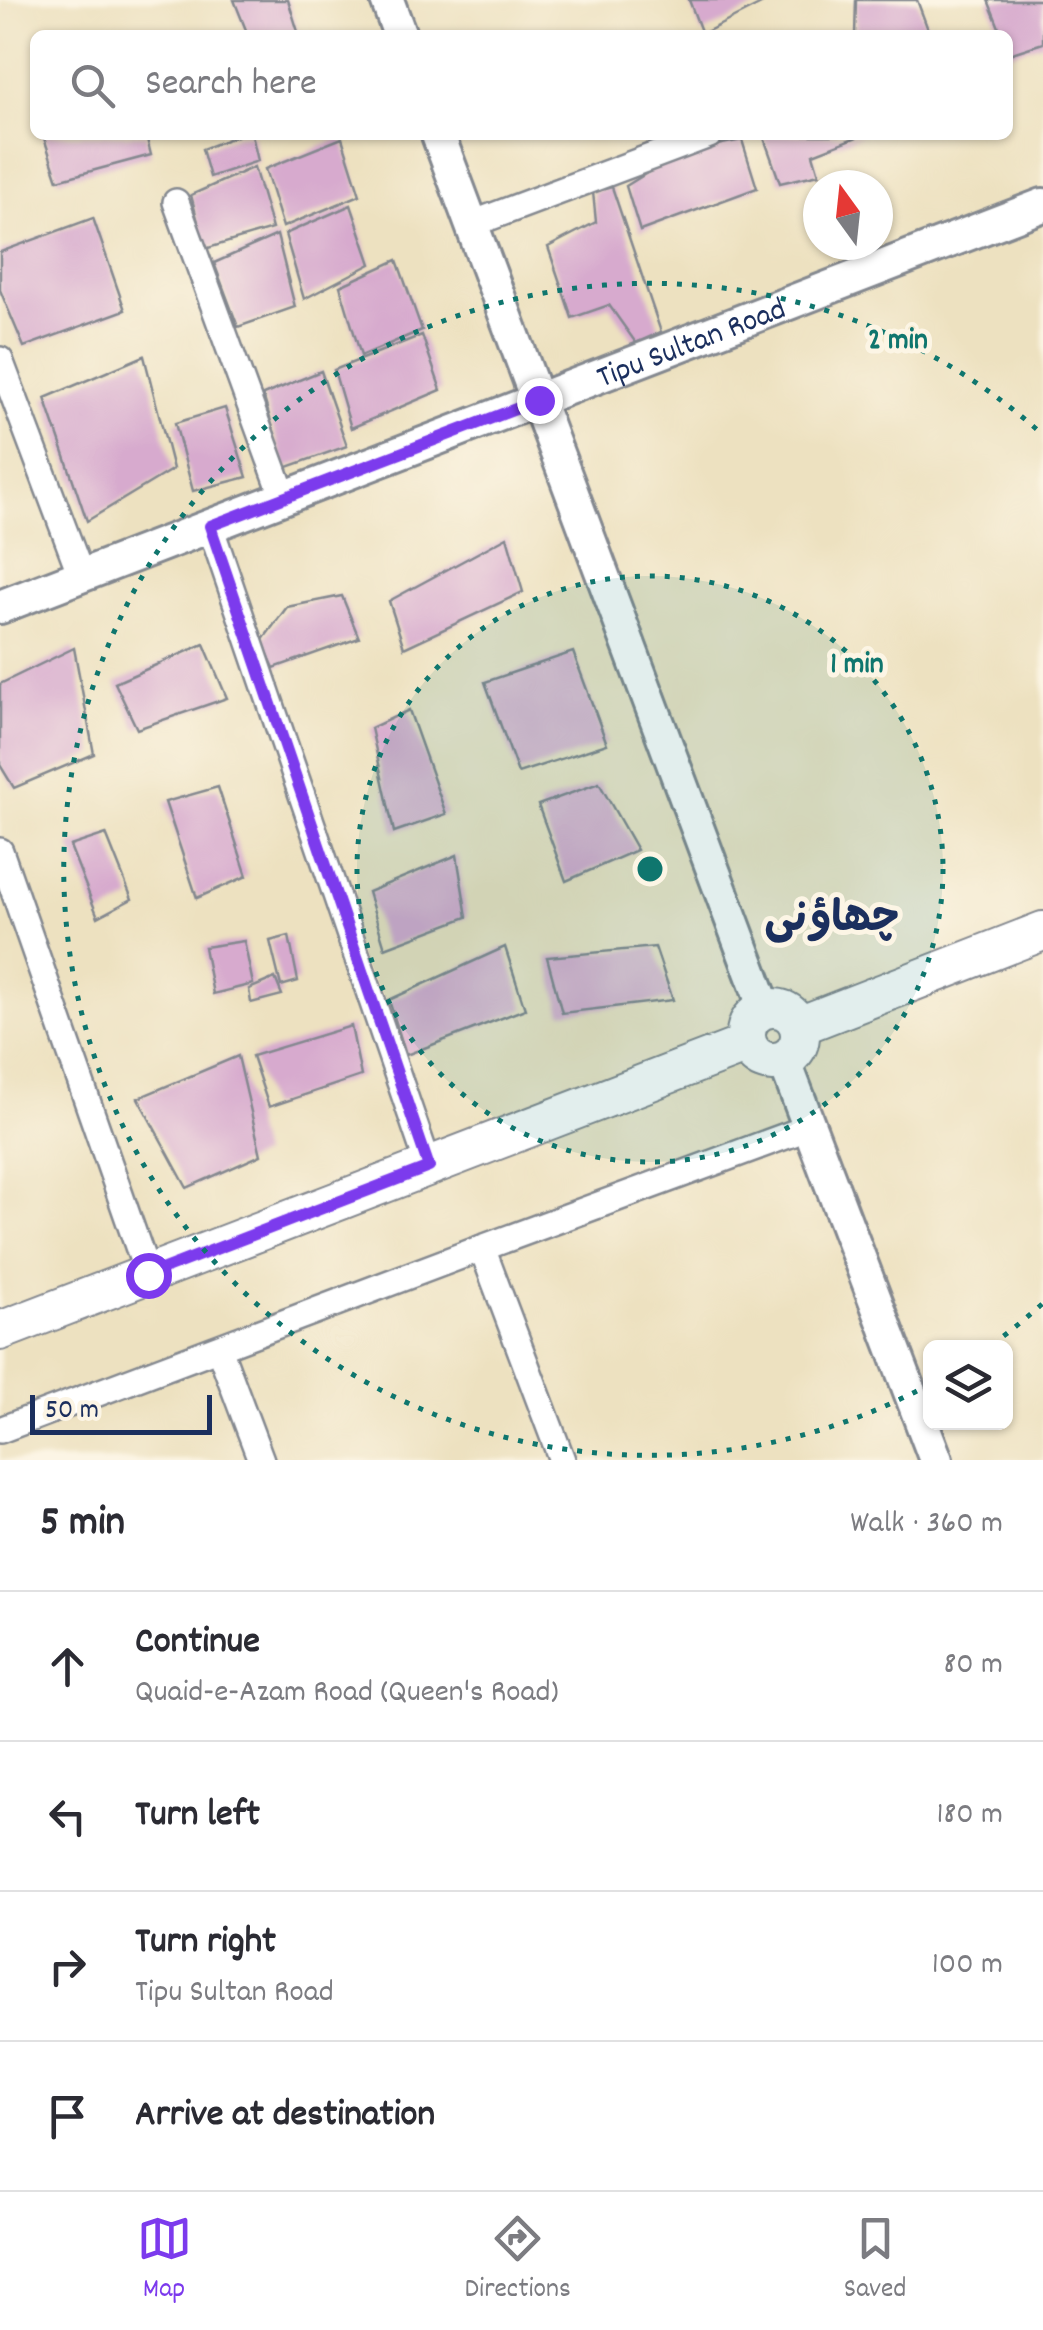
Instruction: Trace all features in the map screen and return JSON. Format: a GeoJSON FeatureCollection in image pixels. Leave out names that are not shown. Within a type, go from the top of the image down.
{"type":"FeatureCollection","features":[{"type":"Feature","properties":{"kind":"main road"},"geometry":{"type":"LineString","coordinates":[[792,1043],[791,1015],[778,1008],[764,1009],[753,1017],[746,1030],[753,1054],[773,1062],[792,1043],[1043,931]]}},
{"type":"Feature","properties":{"kind":"main road"},"geometry":{"type":"LineString","coordinates":[[0,1331],[747,1044]]}},
{"type":"Feature","properties":{"kind":"street"},"geometry":{"type":"LineString","coordinates":[[387,0],[398,30]]}},
{"type":"Feature","properties":{"kind":"street"},"geometry":{"type":"LineString","coordinates":[[440,140],[764,1009]]}},
{"type":"Feature","properties":{"kind":"street"},"geometry":{"type":"LineString","coordinates":[[472,224],[696,140]]}},
{"type":"Feature","properties":{"kind":"street"},"geometry":{"type":"LineString","coordinates":[[176,202],[284,498]]}},
{"type":"Feature","properties":{"kind":"street","name":"Tipu Sultan Road"},"geometry":{"type":"LineString","coordinates":[[0,607],[1043,205]]}},
{"type":"Feature","properties":{"kind":"street"},"geometry":{"type":"LineString","coordinates":[[0,360],[81,576]]}},
{"type":"Feature","properties":{"kind":"street"},"geometry":{"type":"LineString","coordinates":[[210,526],[429,1167]]}},
{"type":"Feature","properties":{"kind":"street"},"geometry":{"type":"LineString","coordinates":[[0,851],[148,1275]]}},
{"type":"Feature","properties":{"kind":"street"},"geometry":{"type":"LineString","coordinates":[[792,1043],[810,1127],[936,1460]]}},
{"type":"Feature","properties":{"kind":"street"},"geometry":{"type":"LineString","coordinates":[[0,1430],[810,1127]]}},
{"type":"Feature","properties":{"kind":"street"},"geometry":{"type":"LineString","coordinates":[[482,1248],[562,1460]]}},
{"type":"Feature","properties":{"kind":"street"},"geometry":{"type":"LineString","coordinates":[[219,1348],[262,1460]]}},
{"type":"Feature","properties":{"kind":"building"},"geometry":{"type":"Polygon","coordinates":[[[234,0],[288,0],[297,30],[246,30],[234,0]]]}},
{"type":"Feature","properties":{"kind":"building"},"geometry":{"type":"Polygon","coordinates":[[[689,0],[769,0],[710,30],[700,30],[689,0]]]}},
{"type":"Feature","properties":{"kind":"building"},"geometry":{"type":"Polygon","coordinates":[[[856,0],[917,0],[928,30],[855,30],[856,0]]]}},
{"type":"Feature","properties":{"kind":"building"},"geometry":{"type":"Polygon","coordinates":[[[988,0],[1043,0],[1043,43],[1013,53],[1013,30],[1000,30],[988,0]]]}},
{"type":"Feature","properties":{"kind":"building"},"geometry":{"type":"Polygon","coordinates":[[[45,140],[147,140],[151,155],[58,180],[45,140]]]}},
{"type":"Feature","properties":{"kind":"building"},"geometry":{"type":"Polygon","coordinates":[[[226,140],[253,140],[258,161],[210,177],[202,149],[226,140]]]}},
{"type":"Feature","properties":{"kind":"building"},"geometry":{"type":"Polygon","coordinates":[[[343,140],[360,195],[283,227],[265,169],[343,140]]]}},
{"type":"Feature","properties":{"kind":"building"},"geometry":{"type":"Polygon","coordinates":[[[742,140],[757,188],[640,231],[626,186],[697,149],[742,140]]]}},
{"type":"Feature","properties":{"kind":"building"},"geometry":{"type":"Polygon","coordinates":[[[765,140],[849,140],[813,154],[818,170],[803,170],[803,178],[780,183],[765,140]]]}},
{"type":"Feature","properties":{"kind":"building"},"geometry":{"type":"Polygon","coordinates":[[[254,167],[272,229],[205,249],[191,195],[254,167]]]}},
{"type":"Feature","properties":{"kind":"building"},"geometry":{"type":"Polygon","coordinates":[[[612,187],[661,332],[636,343],[609,305],[572,318],[548,247],[596,222],[593,192],[612,187]]]}},
{"type":"Feature","properties":{"kind":"building"},"geometry":{"type":"Polygon","coordinates":[[[351,205],[371,264],[304,299],[285,234],[351,205]]]}},
{"type":"Feature","properties":{"kind":"building"},"geometry":{"type":"Polygon","coordinates":[[[93,218],[125,310],[24,347],[0,290],[0,252],[93,218]]]}},
{"type":"Feature","properties":{"kind":"building"},"geometry":{"type":"Polygon","coordinates":[[[277,235],[295,307],[238,327],[214,263],[277,235]]]}},
{"type":"Feature","properties":{"kind":"building"},"geometry":{"type":"Polygon","coordinates":[[[397,260],[422,330],[361,356],[340,286],[397,260]]]}},
{"type":"Feature","properties":{"kind":"building"},"geometry":{"type":"Polygon","coordinates":[[[422,335],[441,390],[351,428],[334,370],[422,335]]]}},
{"type":"Feature","properties":{"kind":"building"},"geometry":{"type":"Polygon","coordinates":[[[144,356],[173,469],[87,521],[45,398],[144,356]]]}},
{"type":"Feature","properties":{"kind":"building"},"geometry":{"type":"Polygon","coordinates":[[[321,371],[347,446],[285,468],[263,395],[321,371]]]}},
{"type":"Feature","properties":{"kind":"building"},"geometry":{"type":"Polygon","coordinates":[[[225,408],[247,477],[193,491],[175,423],[225,408]]]}},
{"type":"Feature","properties":{"kind":"building"},"geometry":{"type":"Polygon","coordinates":[[[507,537],[523,592],[404,648],[389,601],[507,537]]]}},
{"type":"Feature","properties":{"kind":"building"},"geometry":{"type":"Polygon","coordinates":[[[342,596],[359,638],[274,668],[262,641],[287,607],[342,596]]]}},
{"type":"Feature","properties":{"kind":"building"},"geometry":{"type":"Polygon","coordinates":[[[204,644],[227,698],[137,729],[115,683],[204,644]]]}},
{"type":"Feature","properties":{"kind":"building"},"geometry":{"type":"Polygon","coordinates":[[[74,648],[94,754],[14,788],[0,765],[0,684],[74,648]]]}},
{"type":"Feature","properties":{"kind":"building"},"geometry":{"type":"Polygon","coordinates":[[[573,652],[607,744],[518,773],[485,682],[573,652]]]}},
{"type":"Feature","properties":{"kind":"building"},"geometry":{"type":"Polygon","coordinates":[[[409,710],[446,814],[394,832],[371,728],[409,710]]]}},
{"type":"Feature","properties":{"kind":"building"},"geometry":{"type":"Polygon","coordinates":[[[599,783],[637,850],[566,881],[538,805],[599,783]]]}},
{"type":"Feature","properties":{"kind":"building"},"geometry":{"type":"Polygon","coordinates":[[[218,787],[247,876],[197,898],[165,802],[218,787]]]}},
{"type":"Feature","properties":{"kind":"building"},"geometry":{"type":"Polygon","coordinates":[[[106,834],[132,899],[98,917],[70,846],[106,834]]]}},
{"type":"Feature","properties":{"kind":"building"},"geometry":{"type":"Polygon","coordinates":[[[457,855],[467,917],[385,948],[368,892],[457,855]]]}},
{"type":"Feature","properties":{"kind":"building"},"geometry":{"type":"Polygon","coordinates":[[[289,936],[298,981],[281,986],[270,941],[289,936]]]}},
{"type":"Feature","properties":{"kind":"building"},"geometry":{"type":"Polygon","coordinates":[[[244,941],[253,984],[213,994],[204,947],[244,941]]]}},
{"type":"Feature","properties":{"kind":"building"},"geometry":{"type":"Polygon","coordinates":[[[505,947],[525,1009],[406,1055],[389,1000],[505,947]]]}},
{"type":"Feature","properties":{"kind":"building"},"geometry":{"type":"Polygon","coordinates":[[[655,947],[673,1000],[562,1013],[547,957],[655,947]]]}},
{"type":"Feature","properties":{"kind":"building"},"geometry":{"type":"Polygon","coordinates":[[[275,978],[282,995],[251,1003],[249,989],[275,978]]]}},
{"type":"Feature","properties":{"kind":"building"},"geometry":{"type":"Polygon","coordinates":[[[351,1026],[361,1076],[269,1107],[252,1056],[351,1026]]]}},
{"type":"Feature","properties":{"kind":"building"},"geometry":{"type":"Polygon","coordinates":[[[238,1056],[261,1155],[187,1188],[138,1098],[238,1056]]]}},
{"type":"Feature","properties":{"kind":"district","name":"چھاؤنی"},"geometry":{"type":"Point","coordinates":[832,915]}},
{"type":"Feature","properties":{"kind":"route"},"geometry":{"type":"LineString","coordinates":[[148,1275],[429,1167],[210,526],[539,400]]}}]}
